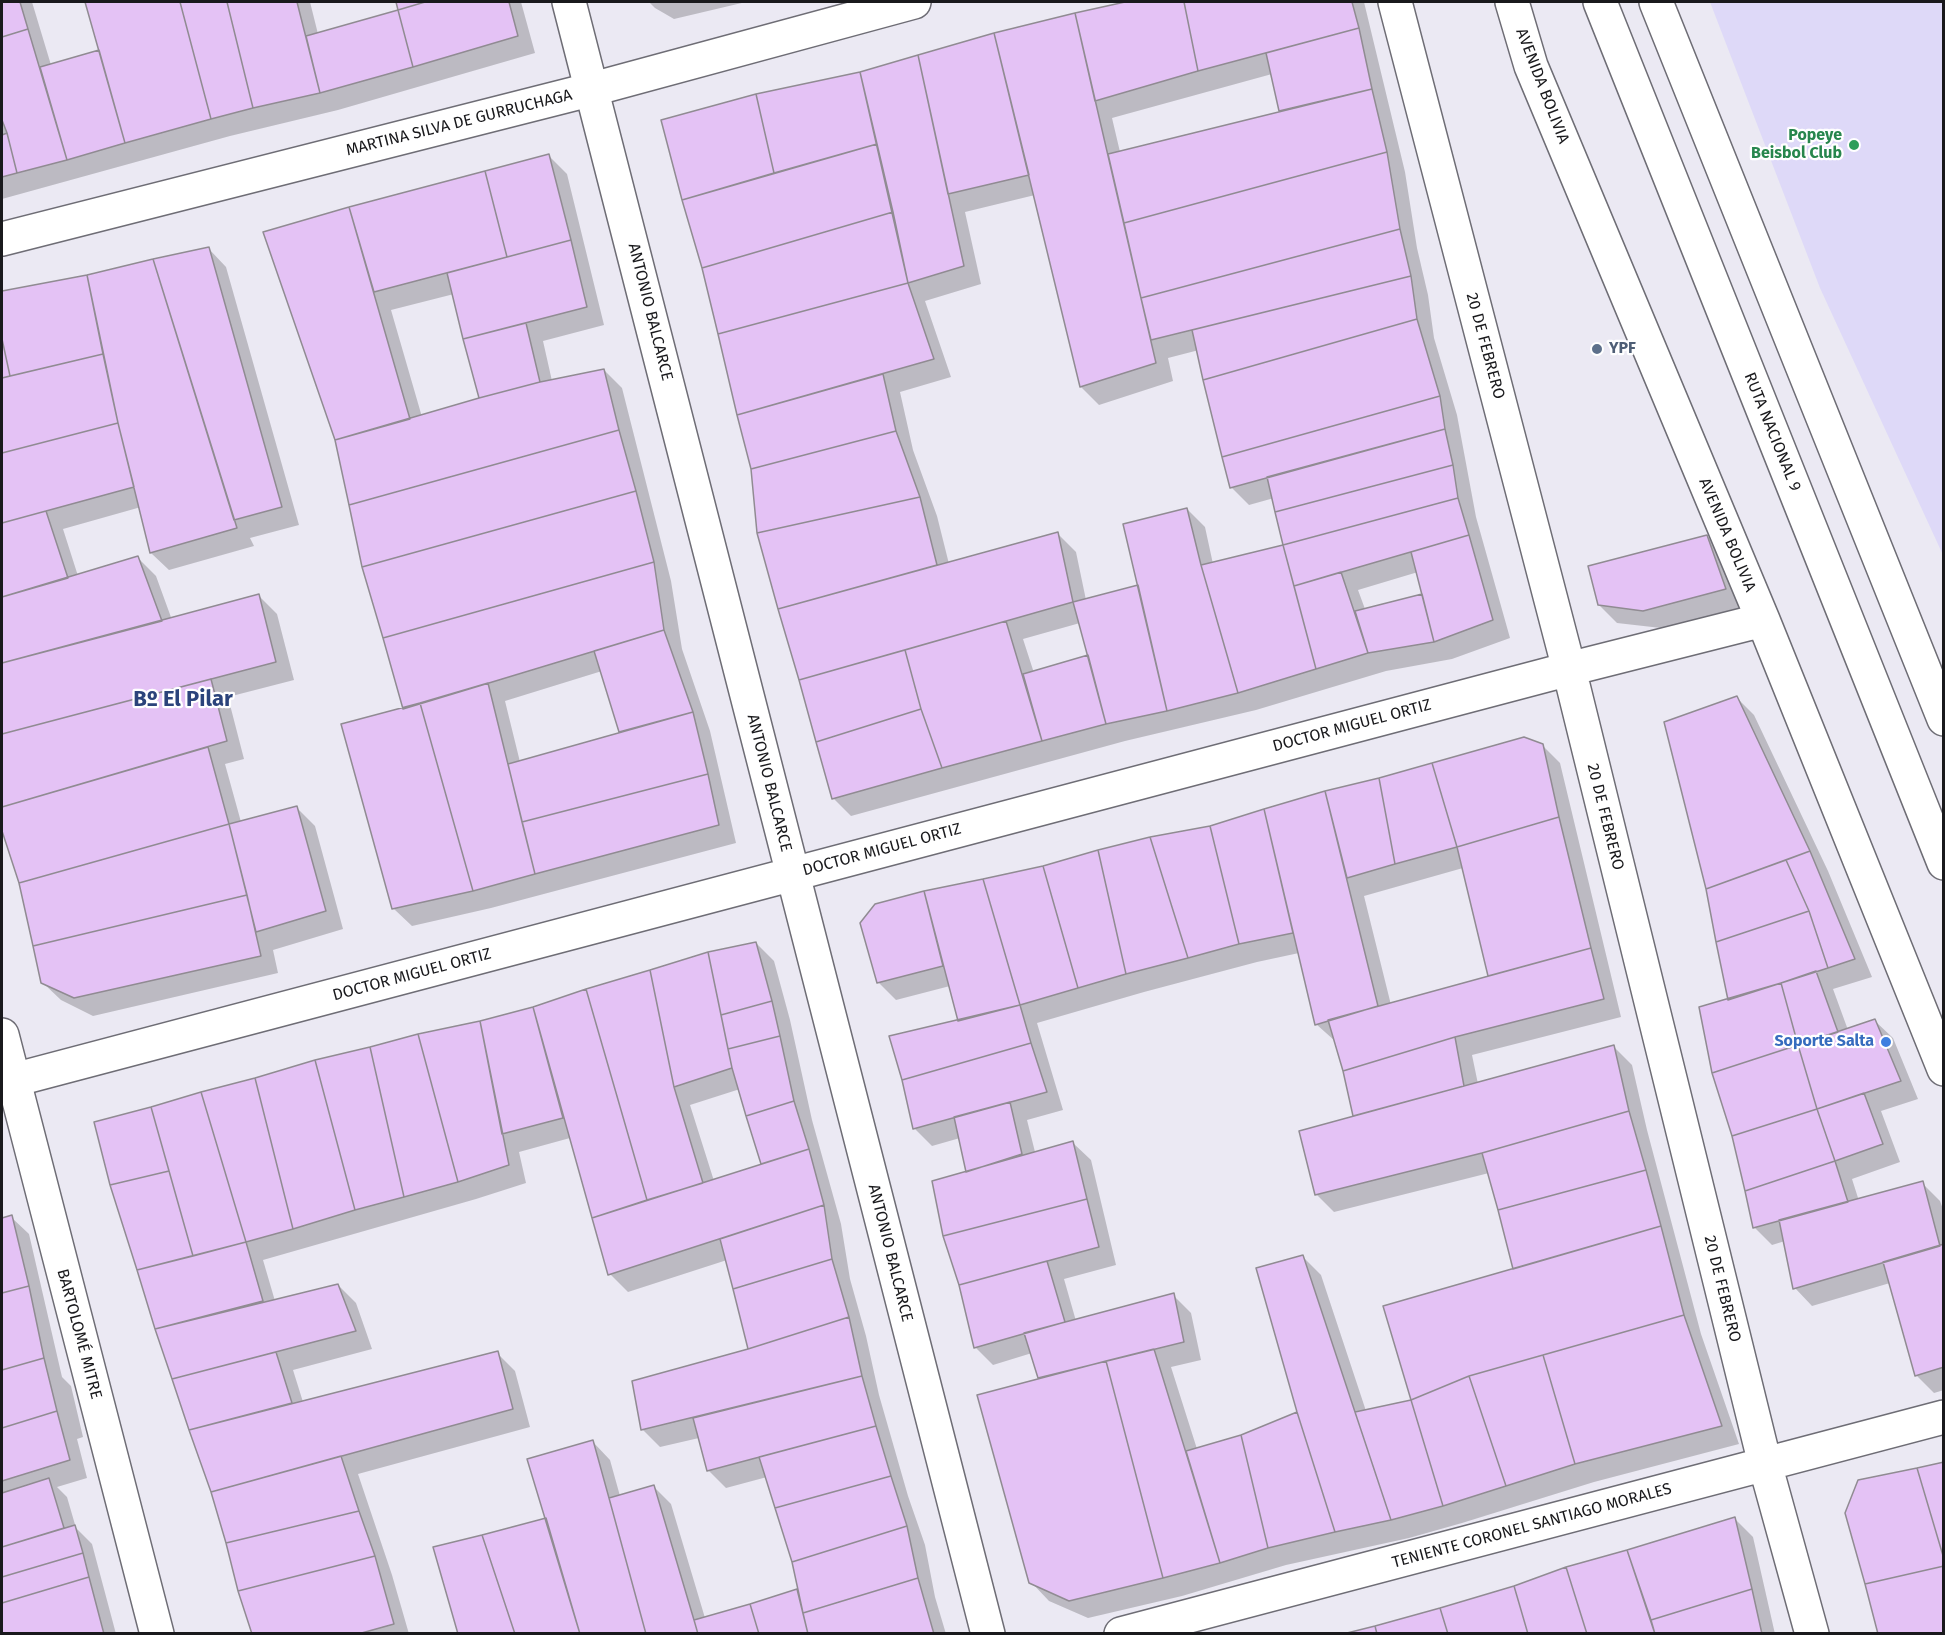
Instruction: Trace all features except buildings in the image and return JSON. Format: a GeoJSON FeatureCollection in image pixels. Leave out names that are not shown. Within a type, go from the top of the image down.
{"type":"FeatureCollection","features":[{"type":"Feature","properties":{"kind":"street","name":"ANTONIO BALCARCE"},"geometry":{"type":"LineString","coordinates":[[569,2],[988,1634]]}},
{"type":"Feature","properties":{"kind":"street","name":"MARTINA SILVA DE GURRUCHAGA"},"geometry":{"type":"LineString","coordinates":[[2,239],[593,89],[914,2]]}},
{"type":"Feature","properties":{"kind":"street","name":"20 DE FEBRERO"},"geometry":{"type":"LineString","coordinates":[[1395,2],[1569,669],[1766,1464],[1812,1634]]}},
{"type":"Feature","properties":{"kind":"street","name":"AVENIDA BOLIVIA"},"geometry":{"type":"LineString","coordinates":[[1512,2],[1531,66],[1763,620],[1944,1069]]}},
{"type":"Feature","properties":{"kind":"street","name":"RUTA NACIONAL 9"},"geometry":{"type":"LineString","coordinates":[[1600,2],[1944,863]]}},
{"type":"Feature","properties":{"kind":"street"},"geometry":{"type":"LineString","coordinates":[[1656,2],[1944,719]]}},
{"type":"Feature","properties":{"kind":"street","name":"DOCTOR MIGUEL ORTIZ"},"geometry":{"type":"LineString","coordinates":[[7,1082],[1569,669],[1763,620]]}},
{"type":"Feature","properties":{"kind":"street","name":"BARTOLOMÉ MITRE"},"geometry":{"type":"LineString","coordinates":[[2,1035],[7,1082],[158,1634]]}},
{"type":"Feature","properties":{"kind":"street","name":"TENIENTE CORONEL SANTIAGO MORALES"},"geometry":{"type":"LineString","coordinates":[[1120,1634],[1944,1417]]}},
{"type":"Feature","properties":{"kind":"shaded area","name":"Popeye Beisbol Club"},"geometry":{"type":"Polygon","coordinates":[[[1710,2],[1943,2],[1943,555],[1820,288],[1710,2]]]}},
{"type":"Feature","properties":{"kind":"place","name":"Popeye Beisbol Club"},"geometry":{"type":"Point","coordinates":[1854,145]}},
{"type":"Feature","properties":{"kind":"place","name":"YPF"},"geometry":{"type":"Point","coordinates":[1597,349]}},
{"type":"Feature","properties":{"kind":"place","name":"Soporte Salta"},"geometry":{"type":"Point","coordinates":[1886,1042]}},
{"type":"Feature","properties":{"kind":"district","name":"Bº El Pilar"},"geometry":{"type":"Point","coordinates":[183,700]}}]}
